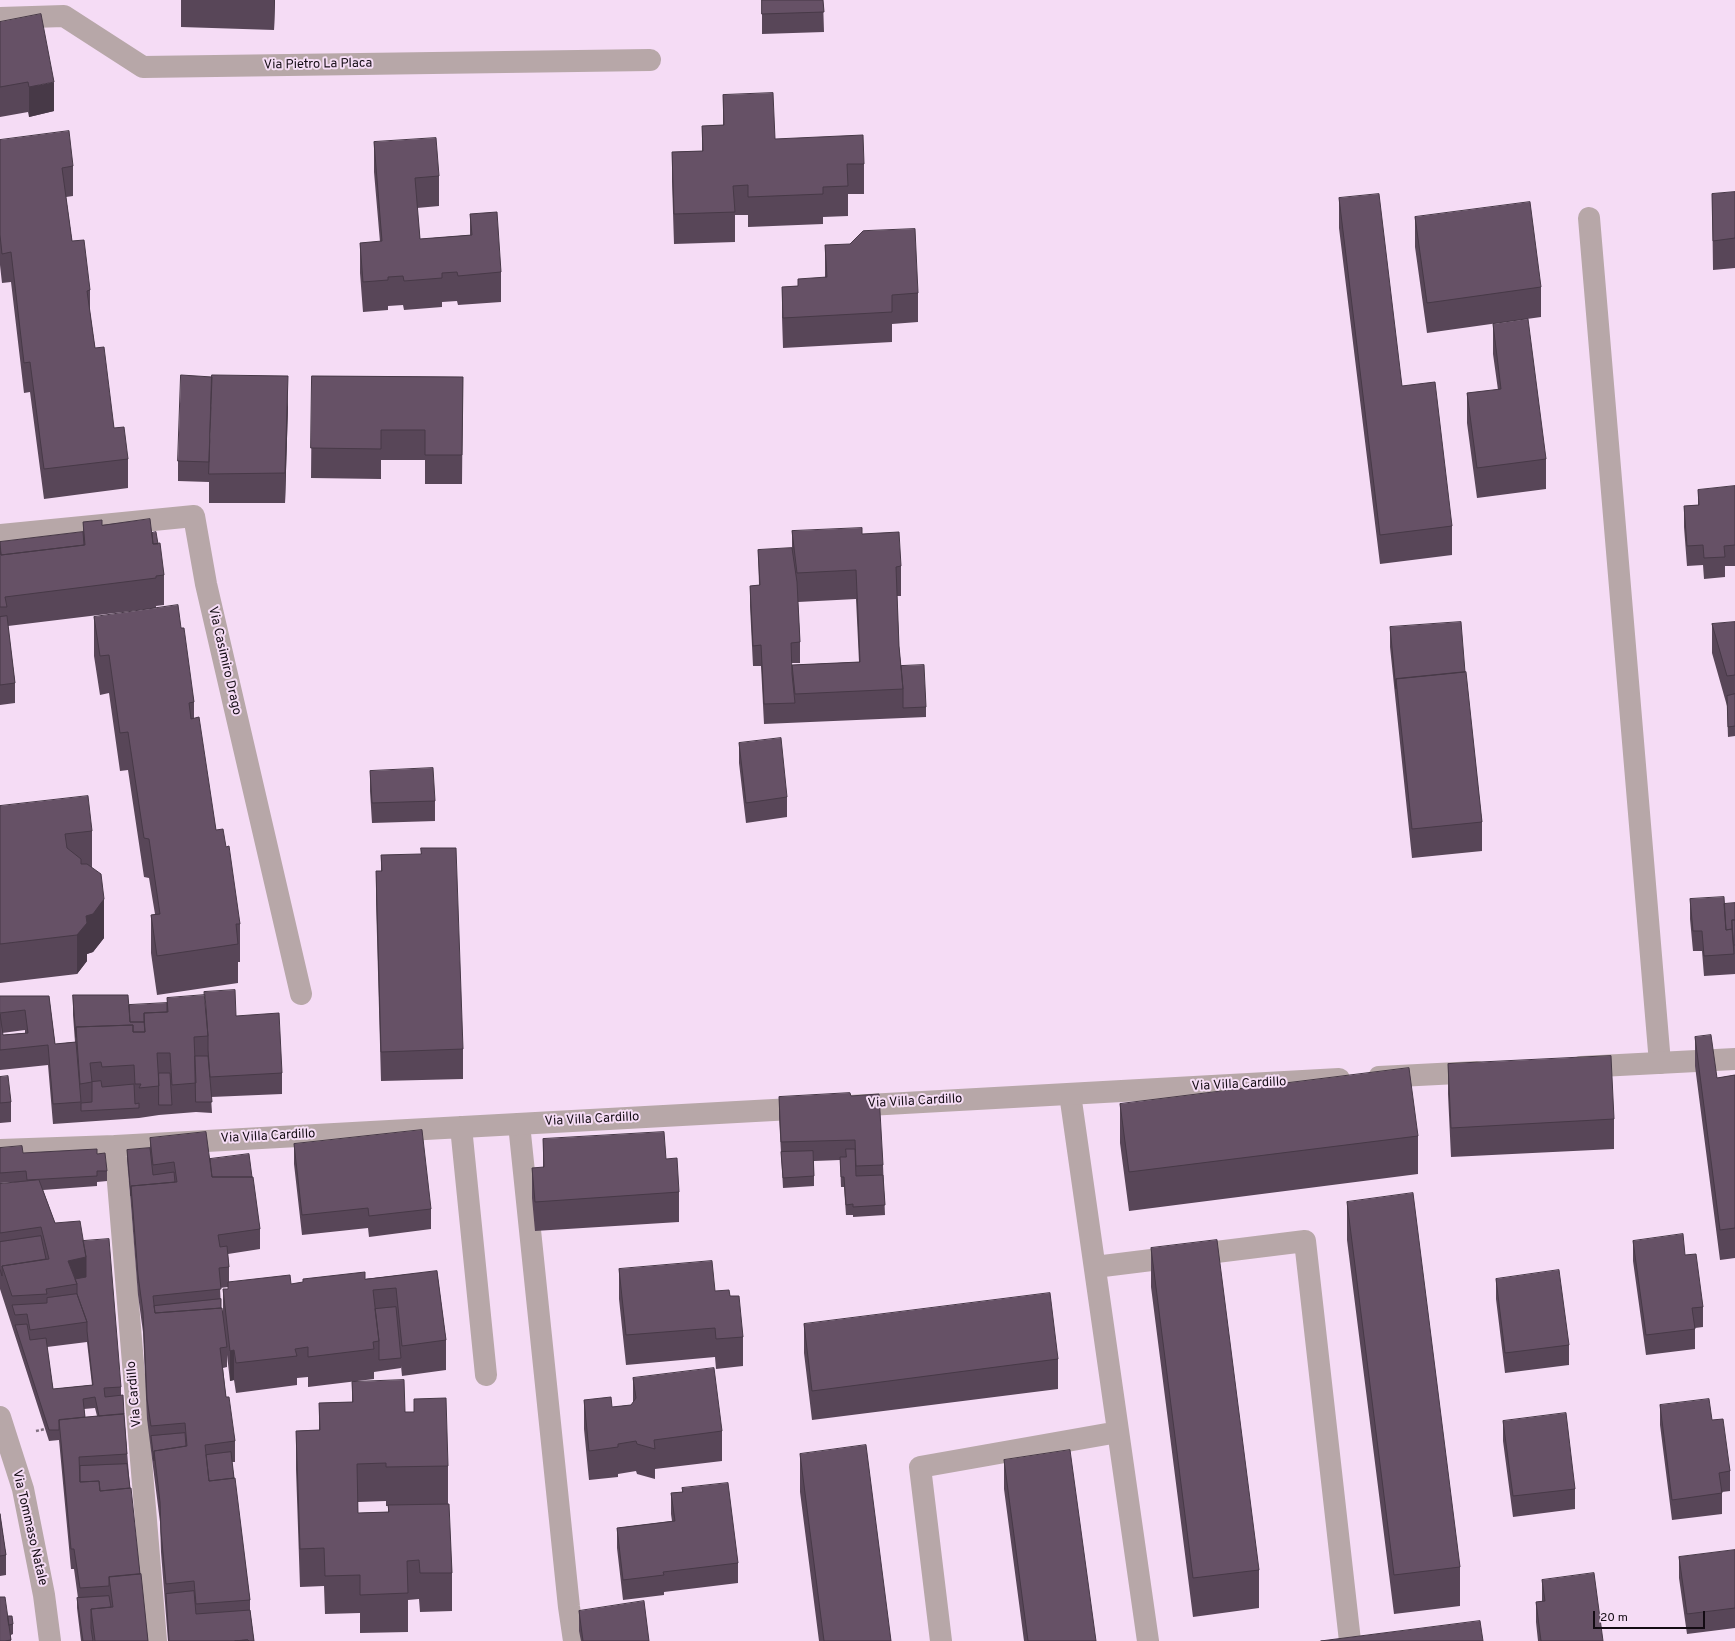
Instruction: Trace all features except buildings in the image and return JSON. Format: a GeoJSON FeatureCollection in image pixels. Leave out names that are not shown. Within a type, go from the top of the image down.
{"type":"FeatureCollection","features":[{"type":"Feature","properties":{"kind":"street","name":"Via Pietro La Placa"},"geometry":{"type":"LineString","coordinates":[[0,18],[64,16],[143,67],[650,60]]}},
{"type":"Feature","properties":{"kind":"street"},"geometry":{"type":"LineString","coordinates":[[1589,218],[1660,1063]]}},
{"type":"Feature","properties":{"kind":"street","name":"Via Casimiro Drago"},"geometry":{"type":"LineString","coordinates":[[0,532],[194,516],[206,584],[301,994]]}},
{"type":"Feature","properties":{"kind":"street"},"geometry":{"type":"LineString","coordinates":[[1565,1068],[1735,1059]]}},
{"type":"Feature","properties":{"kind":"street","name":"Via Villa Cardillo"},"geometry":{"type":"LineString","coordinates":[[0,1150],[115,1146],[1494,1071]]}},
{"type":"Feature","properties":{"kind":"street"},"geometry":{"type":"LineString","coordinates":[[1070,1094],[1148,1641]]}},
{"type":"Feature","properties":{"kind":"street"},"geometry":{"type":"LineString","coordinates":[[520,1124],[568,1599],[574,1641]]}},
{"type":"Feature","properties":{"kind":"street"},"geometry":{"type":"LineString","coordinates":[[461,1127],[486,1375]]}},
{"type":"Feature","properties":{"kind":"street","name":"Via Cardillo"},"geometry":{"type":"LineString","coordinates":[[115,1146],[156,1641]]}},
{"type":"Feature","properties":{"kind":"street"},"geometry":{"type":"LineString","coordinates":[[1095,1267],[1305,1241],[1350,1641]]}},
{"type":"Feature","properties":{"kind":"street","name":"Via Tommaso Natale"},"geometry":{"type":"LineString","coordinates":[[0,1417],[23,1489],[44,1595],[50,1641]]}},
{"type":"Feature","properties":{"kind":"street"},"geometry":{"type":"LineString","coordinates":[[941,1641],[920,1467],[1118,1432]]}}]}
